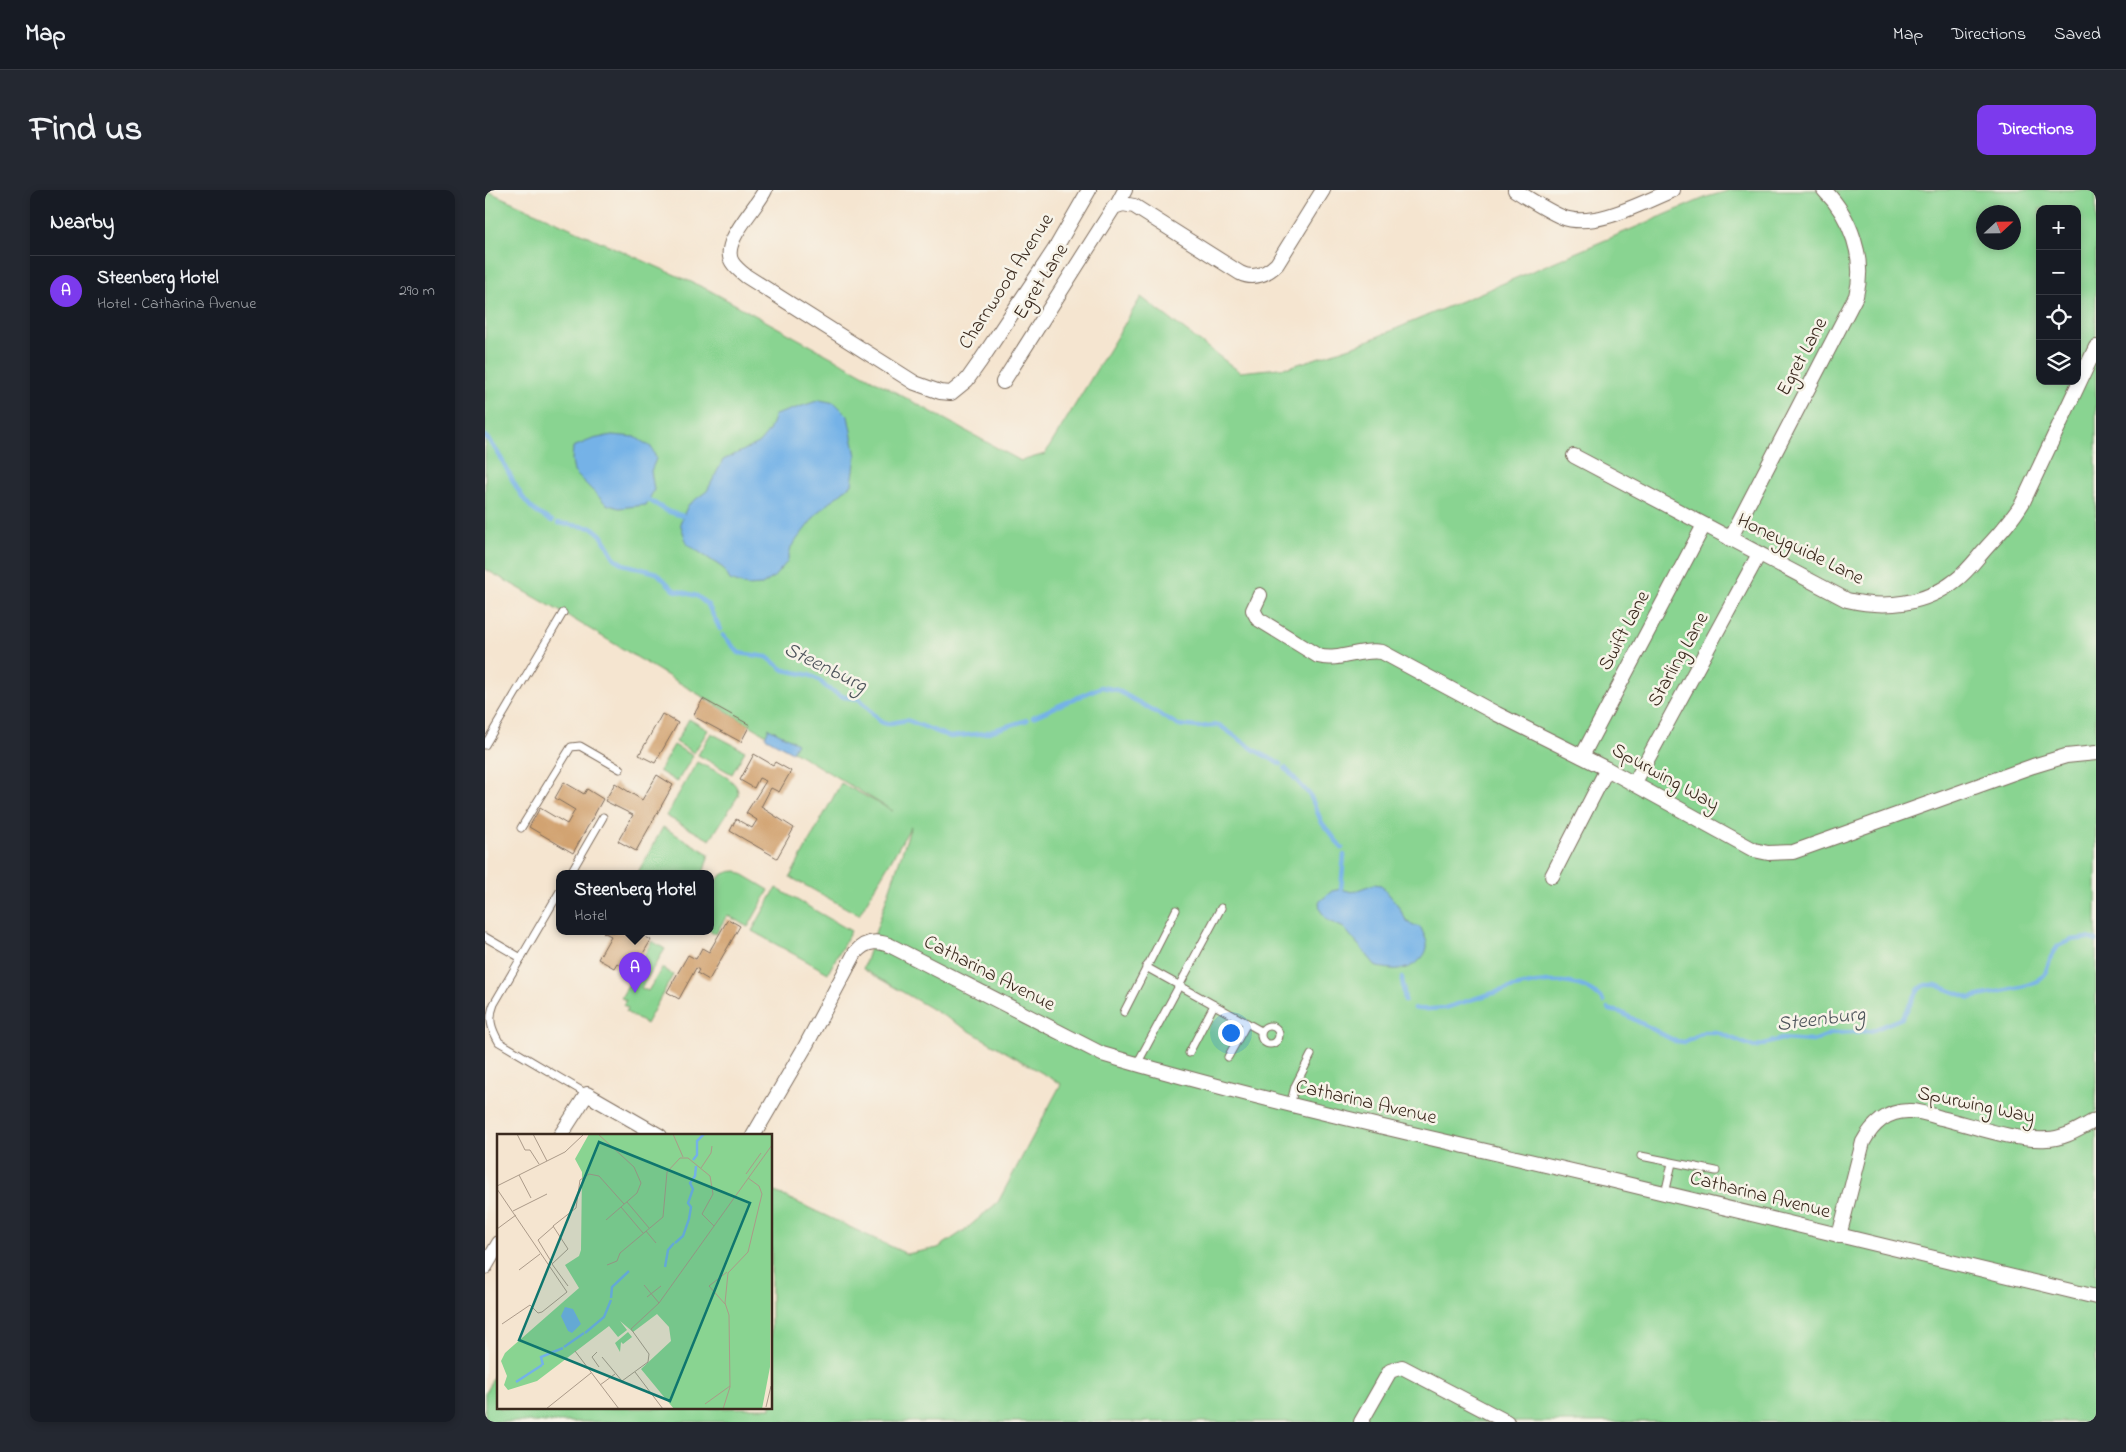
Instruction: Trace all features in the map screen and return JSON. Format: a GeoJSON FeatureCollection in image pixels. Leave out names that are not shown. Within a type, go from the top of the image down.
{"type":"FeatureCollection","features":[{"type":"Feature","properties":{"kind":"street","name":"Charnwood Avenue"},"geometry":{"type":"LineString","coordinates":[[765,190],[730,245],[731,261],[761,286],[915,383],[940,392],[954,392],[967,380],[1055,249],[1089,190]]}},
{"type":"Feature","properties":{"kind":"street","name":"Egret Lane"},"geometry":{"type":"LineString","coordinates":[[1003,382],[1103,222],[1117,206],[1125,190]]}},
{"type":"Feature","properties":{"kind":"street"},"geometry":{"type":"LineString","coordinates":[[1117,206],[1128,204],[1134,206],[1240,273],[1255,276],[1269,272],[1277,264],[1323,190]]}},
{"type":"Feature","properties":{"kind":"street"},"geometry":{"type":"LineString","coordinates":[[1515,190],[1562,217],[1583,220],[1605,217],[1673,190]]}},
{"type":"Feature","properties":{"kind":"street","name":"Egret Lane"},"geometry":{"type":"LineString","coordinates":[[1730,538],[1856,296],[1860,274],[1855,244],[1842,212],[1824,190]]}},
{"type":"Feature","properties":{"kind":"street","name":"Honeyguide Lane"},"geometry":{"type":"LineString","coordinates":[[1574,456],[1847,600],[1887,605],[1906,603],[1929,597],[1947,587],[1965,571],[2019,510],[2096,347]]}},
{"type":"Feature","properties":{"kind":"street","name":"Swift Lane"},"geometry":{"type":"LineString","coordinates":[[1581,756],[1704,525]]}},
{"type":"Feature","properties":{"kind":"street","name":"Starling Lane"},"geometry":{"type":"LineString","coordinates":[[1634,784],[1759,554]]}},
{"type":"Feature","properties":{"kind":"street","name":"Spurwing Way"},"geometry":{"type":"LineString","coordinates":[[1261,595],[1253,610],[1259,618],[1318,656],[1328,659],[1367,651],[1383,652],[1497,714],[1607,769],[1754,850],[1793,852],[2033,766],[2066,756],[2096,753]]}},
{"type":"Feature","properties":{"kind":"street"},"geometry":{"type":"LineString","coordinates":[[1552,876],[1607,769]]}},
{"type":"Feature","properties":{"kind":"street","name":"Catharina Avenue"},"geometry":{"type":"LineString","coordinates":[[754,1134],[805,1047],[855,953],[864,944],[873,942],[885,943],[1102,1054],[1137,1065],[1290,1106],[2096,1297]]}},
{"type":"Feature","properties":{"kind":"street"},"geometry":{"type":"LineString","coordinates":[[561,1134],[587,1094],[657,1134]]}},
{"type":"Feature","properties":{"kind":"street","name":"Spurwing Way"},"geometry":{"type":"LineString","coordinates":[[1839,1236],[1863,1142],[1869,1130],[1888,1116],[1909,1110],[2037,1140],[2056,1139],[2066,1136],[2096,1120]]}},
{"type":"Feature","properties":{"kind":"street"},"geometry":{"type":"LineString","coordinates":[[485,1267],[497,1246]]}},
{"type":"Feature","properties":{"kind":"street"},"geometry":{"type":"LineString","coordinates":[[1361,1422],[1390,1372],[1402,1367],[1507,1422]]}},
{"type":"Feature","properties":{"kind":"lane"},"geometry":{"type":"LineString","coordinates":[[485,745],[563,613]]}},
{"type":"Feature","properties":{"kind":"lane"},"geometry":{"type":"LineString","coordinates":[[521,828],[571,747],[580,746],[620,769]]}},
{"type":"Feature","properties":{"kind":"lane"},"geometry":{"type":"LineString","coordinates":[[572,870],[603,816]]}},
{"type":"Feature","properties":{"kind":"lane"},"geometry":{"type":"LineString","coordinates":[[556,897],[494,1004],[490,1016],[491,1030],[499,1042],[587,1094]]}},
{"type":"Feature","properties":{"kind":"lane"},"geometry":{"type":"LineString","coordinates":[[1137,1065],[1221,908]]}},
{"type":"Feature","properties":{"kind":"lane"},"geometry":{"type":"LineString","coordinates":[[1124,1012],[1176,910]]}},
{"type":"Feature","properties":{"kind":"lane"},"geometry":{"type":"LineString","coordinates":[[485,937],[521,958]]}},
{"type":"Feature","properties":{"kind":"lane"},"geometry":{"type":"LineString","coordinates":[[1146,967],[1261,1031]]}},
{"type":"Feature","properties":{"kind":"lane"},"geometry":{"type":"LineString","coordinates":[[1189,1053],[1214,1005]]}},
{"type":"Feature","properties":{"kind":"lane"},"geometry":{"type":"LineString","coordinates":[[1228,1057],[1247,1023]]}},
{"type":"Feature","properties":{"kind":"lane"},"geometry":{"type":"LineString","coordinates":[[1290,1106],[1295,1086],[1311,1056]]}},
{"type":"Feature","properties":{"kind":"lane"},"geometry":{"type":"LineString","coordinates":[[1641,1156],[1716,1171]]}},
{"type":"Feature","properties":{"kind":"lane"},"geometry":{"type":"LineString","coordinates":[[1665,1194],[1672,1163]]}},
{"type":"Feature","properties":{"kind":"green space"},"geometry":{"type":"Polygon","coordinates":[[[485,190],[709,290],[1021,461],[1045,454],[1141,297],[1240,372],[1289,367],[1360,344],[1707,197],[1731,190],[2096,190],[2096,1422],[485,1422],[485,1393],[497,1371],[497,1410],[773,1410],[773,1191],[907,1254],[938,1248],[965,1230],[998,1202],[1061,1084],[863,969],[911,826],[859,915],[790,877],[841,783],[893,811],[563,613],[485,569],[485,190]]]}},
{"type":"Feature","properties":{"kind":"green space"},"geometry":{"type":"Polygon","coordinates":[[[689,719],[708,730],[694,753],[676,742],[689,719]]]}},
{"type":"Feature","properties":{"kind":"green space"},"geometry":{"type":"Polygon","coordinates":[[[711,733],[745,751],[732,774],[698,755],[711,733]]]}},
{"type":"Feature","properties":{"kind":"green space"},"geometry":{"type":"Polygon","coordinates":[[[674,745],[693,756],[677,782],[659,771],[674,745]]]}},
{"type":"Feature","properties":{"kind":"green space"},"geometry":{"type":"Polygon","coordinates":[[[697,762],[723,775],[735,784],[738,790],[738,796],[710,840],[666,816],[697,762]]]}},
{"type":"Feature","properties":{"kind":"green space"},"geometry":{"type":"Polygon","coordinates":[[[663,827],[709,854],[704,870],[639,870],[663,827]]]}},
{"type":"Feature","properties":{"kind":"green space"},"geometry":{"type":"Polygon","coordinates":[[[737,871],[769,890],[748,927],[727,915],[716,934],[714,933],[714,884],[719,877],[737,871]]]}},
{"type":"Feature","properties":{"kind":"green space"},"geometry":{"type":"Polygon","coordinates":[[[776,888],[851,931],[828,973],[752,931],[776,888]]]}},
{"type":"Feature","properties":{"kind":"green space"},"geometry":{"type":"Polygon","coordinates":[[[652,941],[665,949],[641,988],[648,991],[662,968],[673,975],[646,1024],[626,1012],[628,1008],[623,1005],[626,1000],[621,998],[652,941]]]}},
{"type":"Feature","properties":{"kind":"water"},"geometry":{"type":"Polygon","coordinates":[[[820,400],[835,403],[848,416],[856,456],[852,484],[819,511],[791,547],[787,562],[774,577],[762,585],[747,586],[730,580],[723,568],[687,544],[680,523],[688,505],[707,491],[723,460],[759,443],[769,431],[775,415],[820,400]]]}},
{"type":"Feature","properties":{"kind":"water"},"geometry":{"type":"Polygon","coordinates":[[[612,435],[635,437],[651,447],[654,453],[656,459],[651,471],[654,490],[646,505],[619,508],[606,504],[574,472],[572,460],[573,447],[593,439],[612,435]]]}},
{"type":"Feature","properties":{"kind":"water"},"geometry":{"type":"Polygon","coordinates":[[[769,728],[797,743],[792,752],[765,737],[769,728]]]}},
{"type":"Feature","properties":{"kind":"water"},"geometry":{"type":"Polygon","coordinates":[[[1374,884],[1381,885],[1397,904],[1407,922],[1421,928],[1427,948],[1423,957],[1415,964],[1398,969],[1377,967],[1344,928],[1327,920],[1320,910],[1319,902],[1332,891],[1341,889],[1352,892],[1374,884]]]}},
{"type":"Feature","properties":{"kind":"building"},"geometry":{"type":"Polygon","coordinates":[[[703,699],[750,725],[741,742],[693,716],[703,699]]]}},
{"type":"Feature","properties":{"kind":"building"},"geometry":{"type":"Polygon","coordinates":[[[662,714],[678,723],[655,763],[639,755],[662,714]]]}},
{"type":"Feature","properties":{"kind":"building"},"geometry":{"type":"Polygon","coordinates":[[[754,754],[773,765],[775,762],[791,771],[779,792],[771,788],[761,807],[794,828],[777,858],[730,831],[736,819],[752,828],[757,820],[746,813],[766,781],[759,778],[754,788],[740,780],[754,754]]]}},
{"type":"Feature","properties":{"kind":"building"},"geometry":{"type":"Polygon","coordinates":[[[657,775],[673,785],[636,851],[618,841],[633,815],[605,801],[615,783],[642,800],[657,775]]]}},
{"type":"Feature","properties":{"kind":"building"},"geometry":{"type":"Polygon","coordinates":[[[564,782],[584,794],[587,789],[603,799],[573,853],[529,827],[540,808],[567,824],[575,810],[555,798],[564,782]]]}},
{"type":"Feature","properties":{"kind":"building"},"geometry":{"type":"Polygon","coordinates":[[[728,919],[740,926],[709,980],[697,973],[699,970],[696,968],[679,999],[667,992],[688,955],[696,959],[702,948],[709,952],[728,919]]]}},
{"type":"Feature","properties":{"kind":"building"},"geometry":{"type":"Polygon","coordinates":[[[609,935],[642,935],[651,940],[632,972],[617,963],[614,968],[598,959],[611,936],[609,935]]]}},
{"type":"Feature","properties":{"kind":"waterway","name":"Steenburg"},"geometry":{"type":"LineString","coordinates":[[485,436],[492,444],[527,503],[552,521]]}},
{"type":"Feature","properties":{"kind":"waterway"},"geometry":{"type":"LineString","coordinates":[[649,500],[667,511],[683,516]]}},
{"type":"Feature","properties":{"kind":"waterway","name":"Steenburg"},"geometry":{"type":"LineString","coordinates":[[558,523],[593,528],[601,535],[615,559],[623,564],[657,573],[674,590],[697,596],[708,605],[720,629]]}},
{"type":"Feature","properties":{"kind":"waterway","name":"Steenburg"},"geometry":{"type":"LineString","coordinates":[[723,635],[739,653],[767,657],[784,670],[809,675],[844,697],[859,699],[881,722],[886,724],[907,720],[950,737],[985,733],[1027,720]]}},
{"type":"Feature","properties":{"kind":"waterway","name":"Steenburg"},"geometry":{"type":"LineString","coordinates":[[1033,717],[1101,687],[1117,690],[1178,725],[1198,727],[1219,725],[1256,751],[1281,764]]}},
{"type":"Feature","properties":{"kind":"waterway","name":"Steenburg"},"geometry":{"type":"LineString","coordinates":[[1285,768],[1310,795],[1322,823],[1342,848]]}},
{"type":"Feature","properties":{"kind":"waterway","name":"Steenburg"},"geometry":{"type":"LineString","coordinates":[[1341,889],[1344,855]]}},
{"type":"Feature","properties":{"kind":"waterway","name":"Steenburg"},"geometry":{"type":"LineString","coordinates":[[1608,1008],[1620,1012],[1675,1041],[1685,1042],[1704,1032],[1716,1032],[1754,1047],[1781,1039],[1813,1041],[1833,1033],[1871,1031],[1902,1018],[1919,989],[1925,985],[1936,985],[1970,998],[2021,987],[2038,981],[2045,974],[2051,957],[2058,946],[2071,940],[2088,938],[2096,941]]}},
{"type":"Feature","properties":{"kind":"waterway","name":"Steenburg"},"geometry":{"type":"LineString","coordinates":[[1402,978],[1405,1001]]}},
{"type":"Feature","properties":{"kind":"waterway","name":"Steenburg"},"geometry":{"type":"LineString","coordinates":[[1414,1008],[1445,1008],[1505,989],[1550,982],[1571,983],[1589,989],[1604,1002]]}},
{"type":"Feature","properties":{"kind":"place","name":"Steenberg Hotel"},"geometry":{"type":"Point","coordinates":[635,993]}}]}
